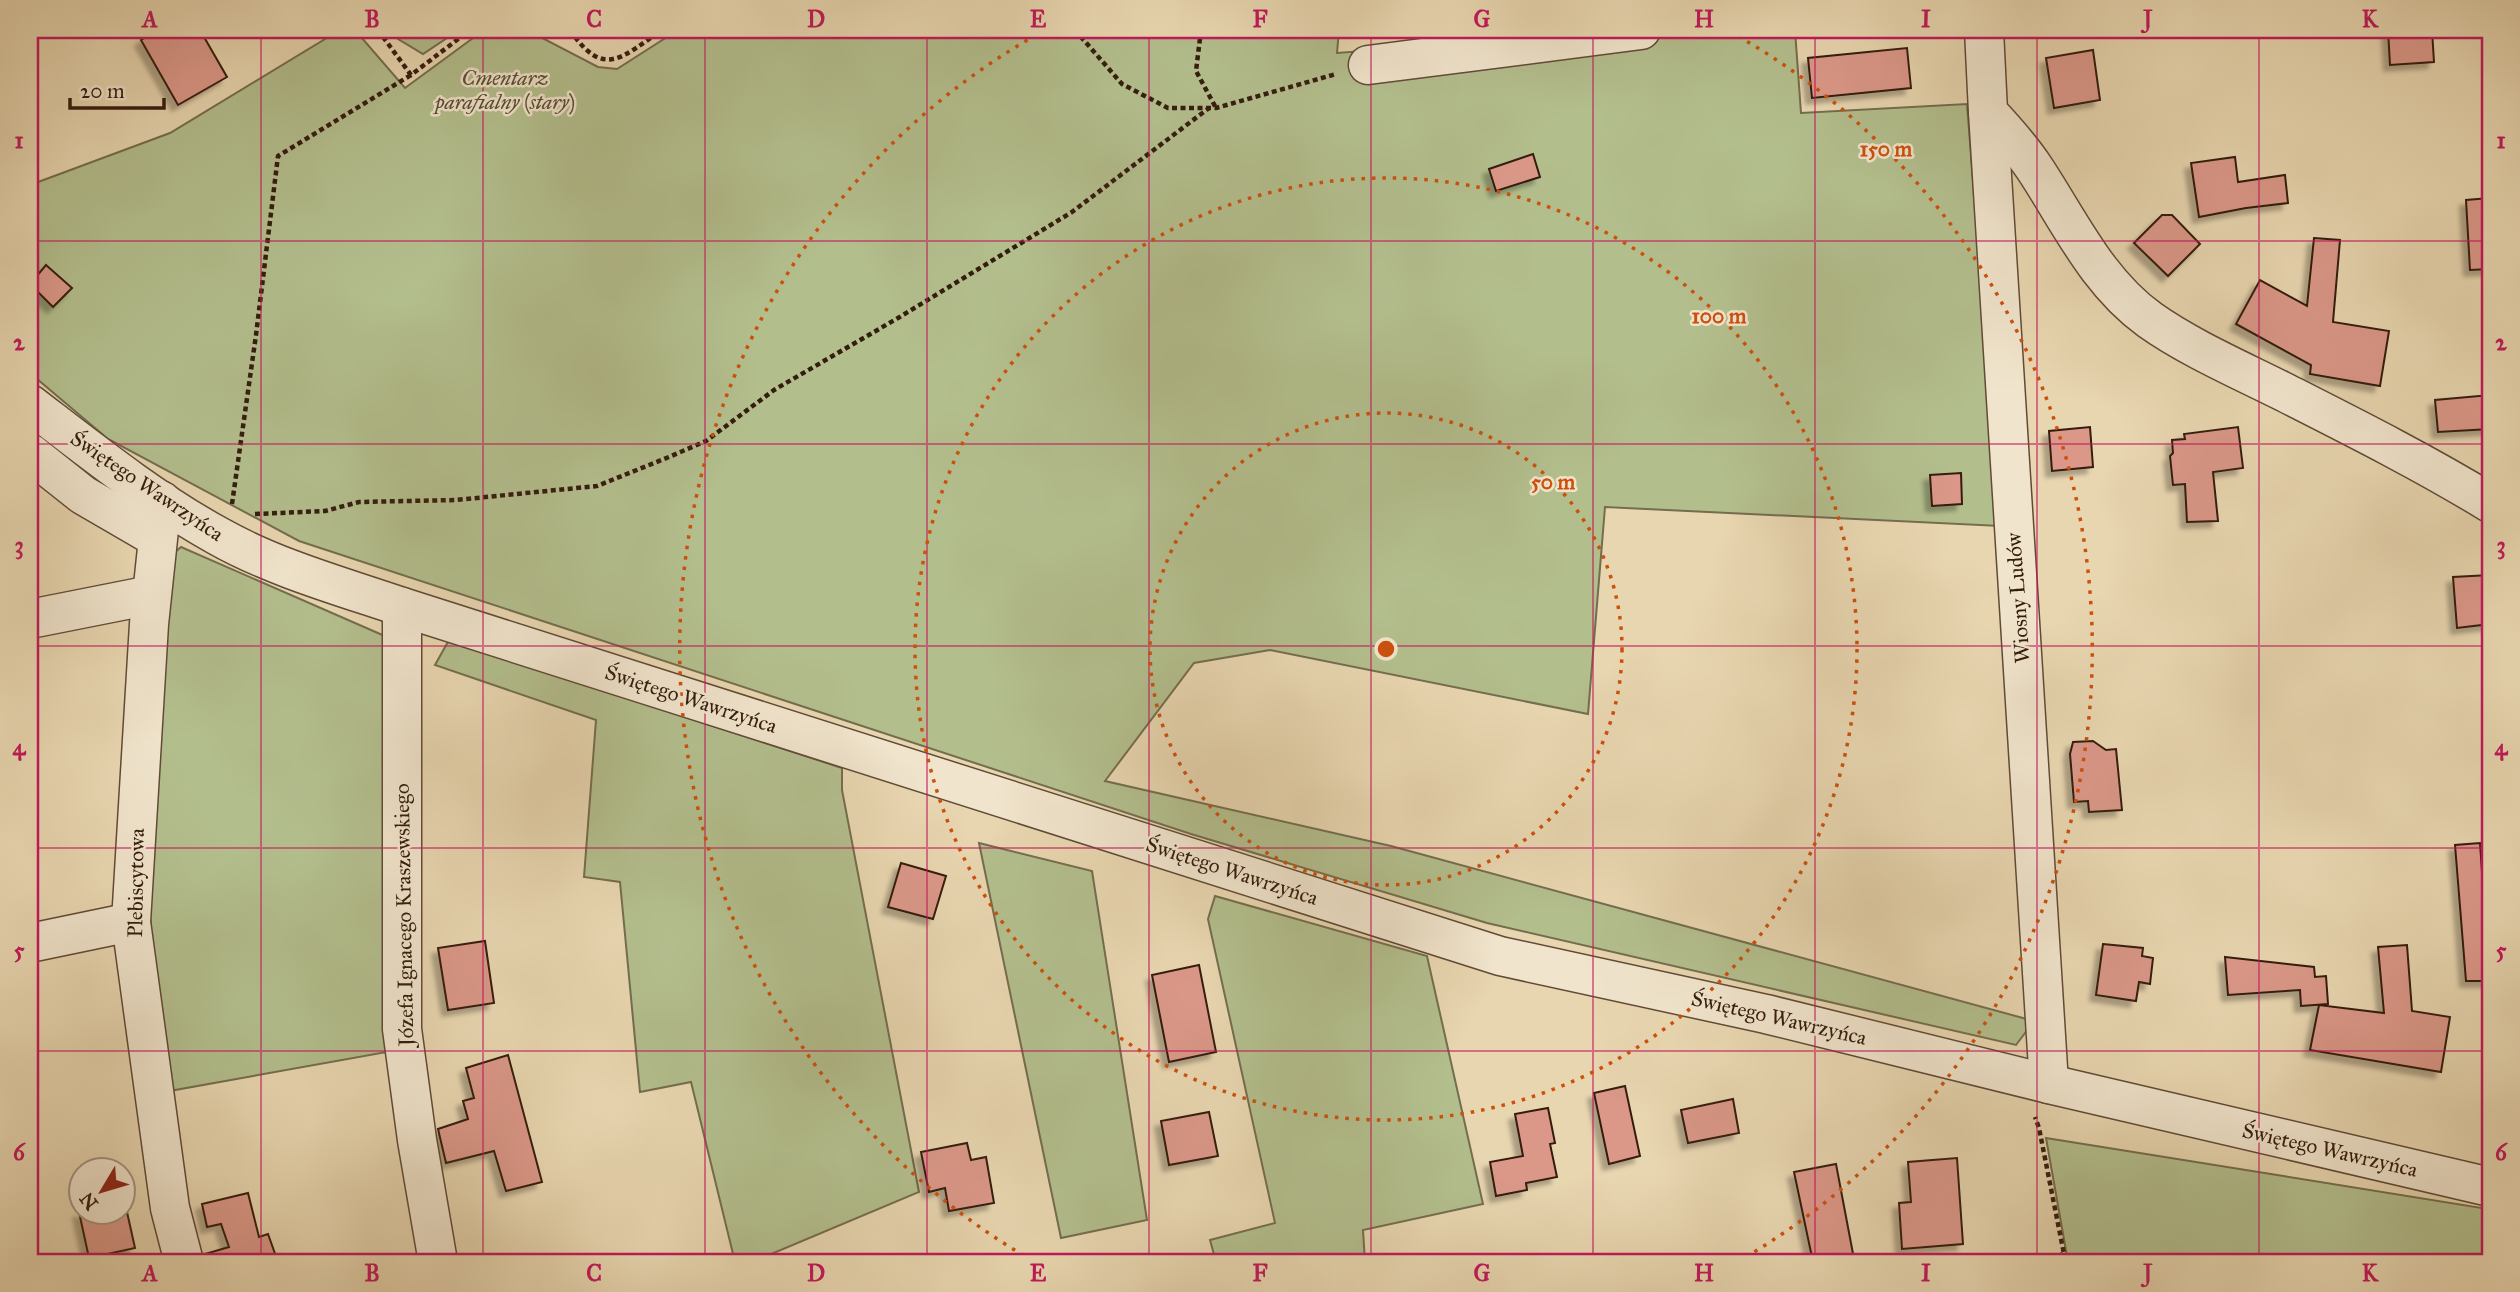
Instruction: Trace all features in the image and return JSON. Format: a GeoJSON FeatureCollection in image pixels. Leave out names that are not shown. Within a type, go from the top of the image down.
{"type":"FeatureCollection","features":[{"type":"Feature","properties":{"kind":"street"},"geometry":{"type":"LineString","coordinates":[[1368,65],[1541,36],[1641,30]]}},
{"type":"Feature","properties":{"kind":"street","name":"Wiosny Ludów"},"geometry":{"type":"LineString","coordinates":[[1984,30],[2041,1098]]}},
{"type":"Feature","properties":{"kind":"street"},"geometry":{"type":"LineString","coordinates":[[1988,112],[2011,135],[2035,169],[2094,264],[2149,320],[2444,475],[2490,503]]}},
{"type":"Feature","properties":{"kind":"street","name":"Świętego Wawrzyńca"},"geometry":{"type":"LineString","coordinates":[[30,404],[162,500],[218,536],[284,567],[402,607],[1500,956],[1766,1014],[2041,1098],[2490,1187]]}},
{"type":"Feature","properties":{"kind":"street"},"geometry":{"type":"LineString","coordinates":[[30,453],[83,495],[157,538]]}},
{"type":"Feature","properties":{"kind":"street","name":"Plebiscytowa"},"geometry":{"type":"LineString","coordinates":[[162,500],[151,595],[131,922],[170,1208],[184,1262]]}},
{"type":"Feature","properties":{"kind":"street"},"geometry":{"type":"LineString","coordinates":[[30,619],[151,595]]}},
{"type":"Feature","properties":{"kind":"street","name":"Józefa Ignacego Kraszewskiego"},"geometry":{"type":"LineString","coordinates":[[402,607],[402,1028],[417,1140],[438,1262]]}},
{"type":"Feature","properties":{"kind":"street"},"geometry":{"type":"LineString","coordinates":[[30,943],[131,922]]}},
{"type":"Feature","properties":{"kind":"path"},"geometry":{"type":"LineString","coordinates":[[377,30],[411,75]]}},
{"type":"Feature","properties":{"kind":"path"},"geometry":{"type":"LineString","coordinates":[[230,515],[278,156],[411,75],[470,30]]}},
{"type":"Feature","properties":{"kind":"path"},"geometry":{"type":"LineString","coordinates":[[570,30],[582,48],[604,60],[621,58],[662,30]]}},
{"type":"Feature","properties":{"kind":"path"},"geometry":{"type":"LineString","coordinates":[[1075,30],[1122,84],[1168,108],[1216,108],[1368,65]]}},
{"type":"Feature","properties":{"kind":"path"},"geometry":{"type":"LineString","coordinates":[[1201,30],[1196,71],[1216,108]]}},
{"type":"Feature","properties":{"kind":"path"},"geometry":{"type":"LineString","coordinates":[[244,515],[326,511],[359,502],[456,500],[597,486],[669,457],[706,441],[774,390],[1072,212],[1209,108]]}},
{"type":"Feature","properties":{"kind":"path"},"geometry":{"type":"LineString","coordinates":[[2033,1262],[2064,1254],[2039,1128],[2041,1098]]}},
{"type":"Feature","properties":{"kind":"green space"},"geometry":{"type":"Polygon","coordinates":[[[340,30],[355,30],[405,88],[484,30],[527,30],[598,67],[617,69],[678,30],[1339,30],[1337,53],[1647,30],[1795,30],[1801,113],[1967,104],[2000,526],[1605,507],[1588,714],[1270,650],[1194,663],[1105,781],[1391,846],[2034,1021],[2016,1045],[1487,923],[1191,834],[299,541],[108,439],[30,373],[30,185],[170,133],[340,30]]]}},
{"type":"Feature","properties":{"kind":"green space","name":"Cmentarz parafialny (stary)"},"geometry":{"type":"Polygon","coordinates":[[[390,30],[459,30],[423,54],[398,39],[390,30]]]}},
{"type":"Feature","properties":{"kind":"green space"},"geometry":{"type":"Polygon","coordinates":[[[181,547],[387,637],[387,1052],[164,1092],[145,921],[166,560],[181,547]]]}},
{"type":"Feature","properties":{"kind":"green space"},"geometry":{"type":"Polygon","coordinates":[[[449,640],[842,768],[842,790],[919,1192],[752,1262],[735,1262],[691,1082],[640,1092],[620,882],[584,877],[596,720],[435,665],[449,640]]]}},
{"type":"Feature","properties":{"kind":"green space"},"geometry":{"type":"Polygon","coordinates":[[[979,843],[1092,871],[1147,1220],[1061,1238],[979,843]]]}},
{"type":"Feature","properties":{"kind":"green space"},"geometry":{"type":"Polygon","coordinates":[[[1215,896],[1427,956],[1483,1204],[1363,1230],[1365,1262],[1216,1262],[1210,1240],[1275,1223],[1208,919],[1215,896]]]}},
{"type":"Feature","properties":{"kind":"green space"},"geometry":{"type":"Polygon","coordinates":[[[2046,1138],[2482,1208],[2490,1262],[2068,1262],[2046,1138]]]}},
{"type":"Feature","properties":{"kind":"building"},"geometry":{"type":"Polygon","coordinates":[[[157,30],[200,30],[227,77],[178,105],[141,40],[157,30]]]}},
{"type":"Feature","properties":{"kind":"building"},"geometry":{"type":"Polygon","coordinates":[[[2388,30],[2432,30],[2434,62],[2390,65],[2388,30]]]}},
{"type":"Feature","properties":{"kind":"building"},"geometry":{"type":"Polygon","coordinates":[[[1907,48],[1911,88],[1812,98],[1808,58],[1907,48]]]}},
{"type":"Feature","properties":{"kind":"building"},"geometry":{"type":"Polygon","coordinates":[[[2093,50],[2100,100],[2054,108],[2046,58],[2093,50]]]}},
{"type":"Feature","properties":{"kind":"building"},"geometry":{"type":"Polygon","coordinates":[[[1533,154],[1540,177],[1496,191],[1489,169],[1533,154]]]}},
{"type":"Feature","properties":{"kind":"building"},"geometry":{"type":"Polygon","coordinates":[[[2235,157],[2238,182],[2285,175],[2288,203],[2199,217],[2191,163],[2235,157]]]}},
{"type":"Feature","properties":{"kind":"building"},"geometry":{"type":"Polygon","coordinates":[[[2490,198],[2490,269],[2470,270],[2466,200],[2490,198]]]}},
{"type":"Feature","properties":{"kind":"building"},"geometry":{"type":"Polygon","coordinates":[[[2162,215],[2172,215],[2200,244],[2168,276],[2134,243],[2162,215]]]}},
{"type":"Feature","properties":{"kind":"building"},"geometry":{"type":"Polygon","coordinates":[[[2314,238],[2340,240],[2333,322],[2389,331],[2380,386],[2310,374],[2311,365],[2236,324],[2260,280],[2307,306],[2314,238]]]}},
{"type":"Feature","properties":{"kind":"building"},"geometry":{"type":"Polygon","coordinates":[[[46,265],[72,288],[53,307],[30,284],[46,265]]]}},
{"type":"Feature","properties":{"kind":"building"},"geometry":{"type":"Polygon","coordinates":[[[2490,395],[2490,429],[2438,432],[2435,400],[2490,395]]]}},
{"type":"Feature","properties":{"kind":"building"},"geometry":{"type":"Polygon","coordinates":[[[2090,427],[2093,467],[2052,471],[2049,431],[2090,427]]]}},
{"type":"Feature","properties":{"kind":"building"},"geometry":{"type":"Polygon","coordinates":[[[2238,427],[2243,468],[2213,472],[2218,521],[2187,522],[2185,484],[2173,485],[2170,456],[2173,453],[2172,440],[2185,439],[2184,434],[2238,427]]]}},
{"type":"Feature","properties":{"kind":"building"},"geometry":{"type":"Polygon","coordinates":[[[1961,473],[1962,504],[1932,506],[1930,475],[1961,473]]]}},
{"type":"Feature","properties":{"kind":"building"},"geometry":{"type":"Polygon","coordinates":[[[2490,575],[2490,624],[2457,628],[2453,577],[2490,575]]]}},
{"type":"Feature","properties":{"kind":"building"},"geometry":{"type":"Polygon","coordinates":[[[2093,741],[2106,750],[2116,749],[2122,810],[2089,812],[2088,801],[2074,802],[2070,754],[2073,742],[2093,741]]]}},
{"type":"Feature","properties":{"kind":"building"},"geometry":{"type":"Polygon","coordinates":[[[2480,843],[2482,872],[2490,871],[2490,981],[2466,981],[2455,845],[2480,843]]]}},
{"type":"Feature","properties":{"kind":"building"},"geometry":{"type":"Polygon","coordinates":[[[901,863],[946,876],[933,919],[888,907],[901,863]]]}},
{"type":"Feature","properties":{"kind":"building"},"geometry":{"type":"Polygon","coordinates":[[[485,941],[494,1003],[448,1010],[438,948],[485,941]]]}},
{"type":"Feature","properties":{"kind":"building"},"geometry":{"type":"Polygon","coordinates":[[[2103,944],[2143,948],[2142,956],[2153,958],[2150,984],[2139,982],[2136,1001],[2096,995],[2103,944]]]}},
{"type":"Feature","properties":{"kind":"building"},"geometry":{"type":"Polygon","coordinates":[[[2407,945],[2412,1011],[2450,1017],[2441,1072],[2310,1050],[2319,1005],[2384,1013],[2378,947],[2407,945]]]}},
{"type":"Feature","properties":{"kind":"building"},"geometry":{"type":"Polygon","coordinates":[[[2225,957],[2314,967],[2315,977],[2326,976],[2328,1004],[2301,1006],[2300,990],[2228,995],[2225,957]]]}},
{"type":"Feature","properties":{"kind":"building"},"geometry":{"type":"Polygon","coordinates":[[[1199,965],[1216,1052],[1169,1062],[1152,975],[1199,965]]]}},
{"type":"Feature","properties":{"kind":"building"},"geometry":{"type":"Polygon","coordinates":[[[508,1055],[542,1182],[506,1191],[494,1151],[446,1163],[438,1129],[468,1119],[463,1101],[474,1098],[466,1068],[508,1055]]]}},
{"type":"Feature","properties":{"kind":"building"},"geometry":{"type":"Polygon","coordinates":[[[1625,1086],[1640,1156],[1609,1164],[1594,1093],[1625,1086]]]}},
{"type":"Feature","properties":{"kind":"building"},"geometry":{"type":"Polygon","coordinates":[[[1733,1099],[1739,1133],[1688,1143],[1681,1110],[1733,1099]]]}},
{"type":"Feature","properties":{"kind":"building"},"geometry":{"type":"Polygon","coordinates":[[[1548,1108],[1555,1143],[1550,1144],[1557,1177],[1526,1183],[1527,1190],[1496,1196],[1490,1162],[1523,1156],[1515,1114],[1548,1108]]]}},
{"type":"Feature","properties":{"kind":"building"},"geometry":{"type":"Polygon","coordinates":[[[1209,1112],[1218,1156],[1169,1165],[1161,1121],[1209,1112]]]}},
{"type":"Feature","properties":{"kind":"building"},"geometry":{"type":"Polygon","coordinates":[[[967,1143],[971,1160],[986,1157],[994,1203],[949,1211],[945,1188],[929,1192],[921,1152],[967,1143]]]}},
{"type":"Feature","properties":{"kind":"building"},"geometry":{"type":"Polygon","coordinates":[[[1957,1158],[1963,1244],[1902,1249],[1899,1203],[1911,1202],[1908,1162],[1957,1158]]]}},
{"type":"Feature","properties":{"kind":"building"},"geometry":{"type":"Polygon","coordinates":[[[1836,1164],[1854,1259],[1813,1262],[1794,1172],[1836,1164]]]}},
{"type":"Feature","properties":{"kind":"building"},"geometry":{"type":"Polygon","coordinates":[[[248,1193],[259,1237],[268,1234],[278,1262],[205,1262],[205,1254],[229,1247],[221,1224],[207,1227],[202,1204],[248,1193]]]}},
{"type":"Feature","properties":{"kind":"building"},"geometry":{"type":"Polygon","coordinates":[[[82,1226],[130,1226],[135,1248],[89,1258],[82,1226]]]}}]}
